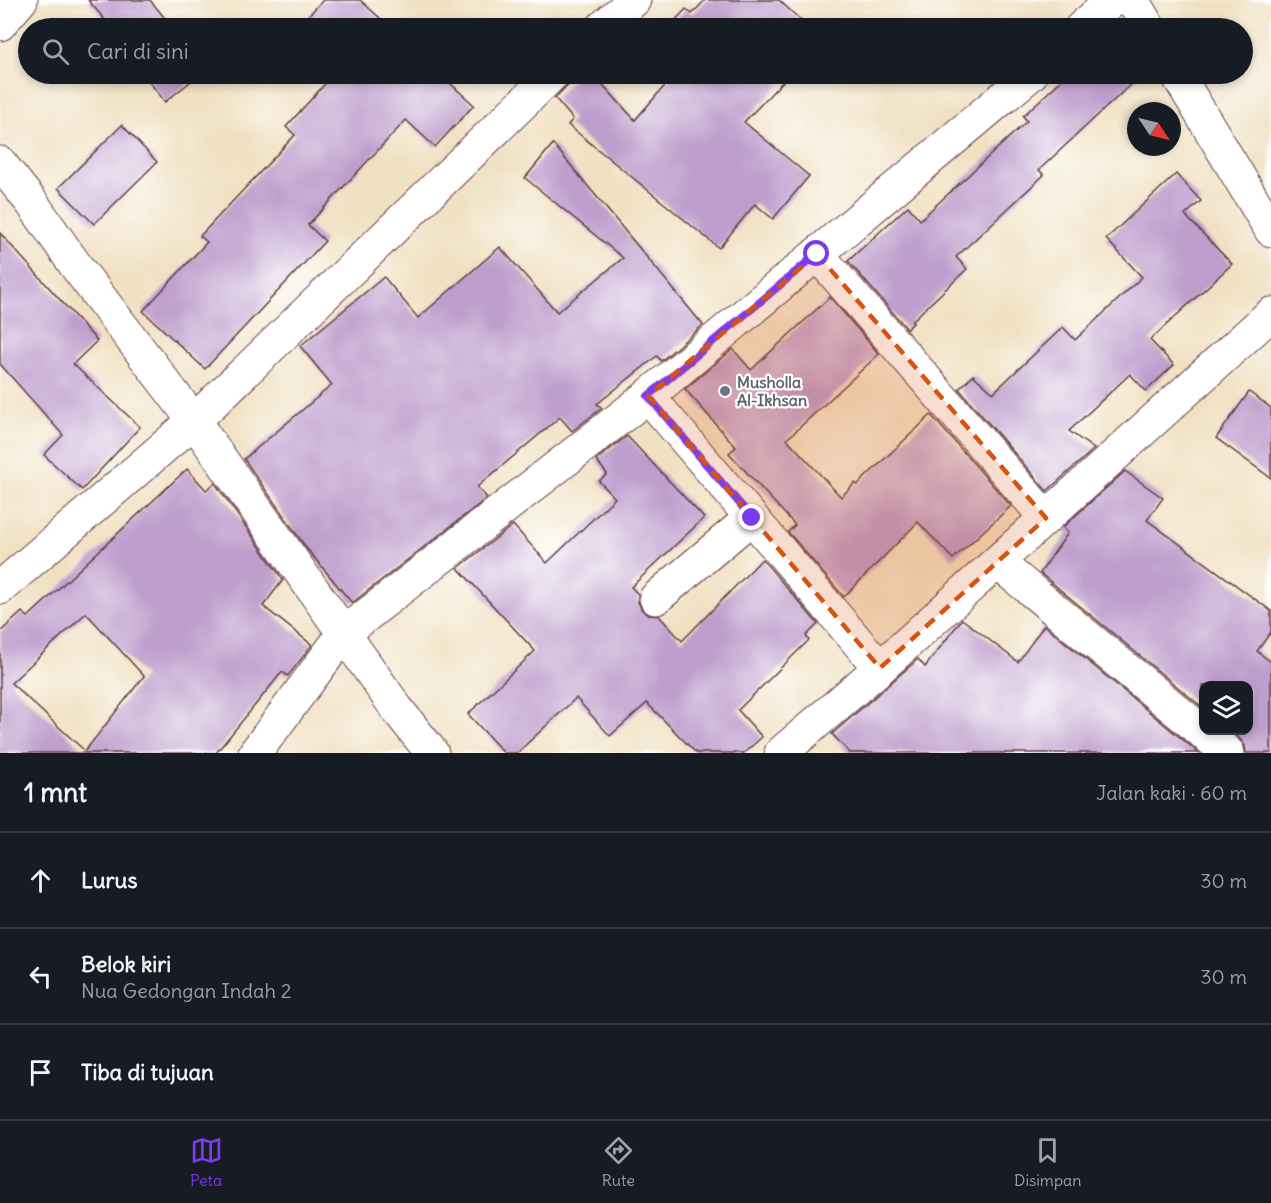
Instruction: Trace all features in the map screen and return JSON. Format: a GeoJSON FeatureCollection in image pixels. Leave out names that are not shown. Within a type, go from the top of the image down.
{"type":"FeatureCollection","features":[{"type":"Feature","properties":{"kind":"street"},"geometry":{"type":"LineString","coordinates":[[0,24],[21,0]]}},
{"type":"Feature","properties":{"kind":"street"},"geometry":{"type":"LineString","coordinates":[[613,18],[634,0]]}},
{"type":"Feature","properties":{"kind":"street"},"geometry":{"type":"LineString","coordinates":[[1092,18],[1113,0]]}},
{"type":"Feature","properties":{"kind":"street"},"geometry":{"type":"LineString","coordinates":[[1132,0],[1143,18]]}},
{"type":"Feature","properties":{"kind":"street"},"geometry":{"type":"LineString","coordinates":[[0,588],[194,421],[543,84]]}},
{"type":"Feature","properties":{"kind":"street"},"geometry":{"type":"LineString","coordinates":[[255,753],[345,632],[648,396],[1019,84]]}},
{"type":"Feature","properties":{"kind":"street"},"geometry":{"type":"LineString","coordinates":[[1183,84],[1271,230]]}},
{"type":"Feature","properties":{"kind":"street"},"geometry":{"type":"LineString","coordinates":[[0,163],[75,266],[194,421],[345,632],[397,709],[432,753]]}},
{"type":"Feature","properties":{"kind":"street"},"geometry":{"type":"LineString","coordinates":[[817,254],[1046,518]]}},
{"type":"Feature","properties":{"kind":"street"},"geometry":{"type":"LineString","coordinates":[[781,753],[880,668],[1271,314]]}},
{"type":"Feature","properties":{"kind":"street"},"geometry":{"type":"LineString","coordinates":[[648,396],[880,668]]}},
{"type":"Feature","properties":{"kind":"street"},"geometry":{"type":"LineString","coordinates":[[656,598],[752,518]]}},
{"type":"Feature","properties":{"kind":"street"},"geometry":{"type":"LineString","coordinates":[[997,562],[1228,753]]}},
{"type":"Feature","properties":{"kind":"highlighted area"},"geometry":{"type":"Polygon","coordinates":[[[817,254],[1046,518],[880,668],[648,396],[817,254]]]}},
{"type":"Feature","properties":{"kind":"building"},"geometry":{"type":"Polygon","coordinates":[[[88,0],[150,0],[165,18],[103,18],[88,0]]]}},
{"type":"Feature","properties":{"kind":"building"},"geometry":{"type":"Polygon","coordinates":[[[323,0],[360,0],[380,18],[306,18],[323,0]]]}},
{"type":"Feature","properties":{"kind":"building"},"geometry":{"type":"Polygon","coordinates":[[[705,0],[779,0],[798,18],[677,18],[686,9],[692,14],[705,0]]]}},
{"type":"Feature","properties":{"kind":"building"},"geometry":{"type":"Polygon","coordinates":[[[151,84],[188,84],[165,102],[151,84]]]}},
{"type":"Feature","properties":{"kind":"building"},"geometry":{"type":"Polygon","coordinates":[[[325,84],[451,84],[474,105],[435,147],[406,120],[308,225],[325,241],[205,369],[143,311],[207,242],[200,236],[295,135],[286,127],[325,84]]]}},
{"type":"Feature","properties":{"kind":"building"},"geometry":{"type":"Polygon","coordinates":[[[568,84],[602,84],[635,120],[666,84],[780,84],[744,122],[809,176],[773,219],[755,204],[719,248],[568,125],[573,119],[555,98],[568,84]]]}},
{"type":"Feature","properties":{"kind":"building"},"geometry":{"type":"Polygon","coordinates":[[[1057,84],[1131,84],[1039,170],[1044,175],[956,257],[967,269],[912,321],[913,323],[907,329],[848,261],[908,206],[920,220],[1027,121],[1023,116],[1057,84]]]}},
{"type":"Feature","properties":{"kind":"building"},"geometry":{"type":"Polygon","coordinates":[[[122,125],[157,162],[94,224],[58,188],[122,125]]]}},
{"type":"Feature","properties":{"kind":"building"},"geometry":{"type":"Polygon","coordinates":[[[553,144],[703,325],[661,361],[657,356],[597,404],[602,408],[572,431],[560,417],[477,487],[487,498],[352,603],[307,549],[244,459],[332,385],[300,346],[384,277],[418,318],[500,247],[557,312],[623,258],[525,178],[553,144]]]}},
{"type":"Feature","properties":{"kind":"building"},"geometry":{"type":"Polygon","coordinates":[[[1176,174],[1201,201],[1185,215],[1232,264],[1150,340],[1174,365],[1146,391],[1130,374],[1069,431],[1094,449],[1047,491],[959,389],[973,375],[993,393],[1063,327],[1075,340],[1142,277],[1106,239],[1176,174]]]}},
{"type":"Feature","properties":{"kind":"building"},"geometry":{"type":"Polygon","coordinates":[[[0,233],[97,341],[73,364],[140,427],[82,490],[44,455],[63,435],[0,364],[0,233]]]}},
{"type":"Feature","properties":{"kind":"building"},"geometry":{"type":"Polygon","coordinates":[[[830,297],[879,354],[787,439],[841,497],[855,483],[857,485],[931,415],[1011,506],[953,559],[918,522],[844,597],[788,532],[795,525],[729,453],[736,447],[685,389],[733,349],[751,370],[830,297]]]}},
{"type":"Feature","properties":{"kind":"building"},"geometry":{"type":"Polygon","coordinates":[[[1249,392],[1271,408],[1271,478],[1216,438],[1249,392]]]}},
{"type":"Feature","properties":{"kind":"building"},"geometry":{"type":"Polygon","coordinates":[[[627,436],[704,518],[631,587],[638,594],[638,602],[642,610],[649,615],[659,616],[682,641],[762,559],[818,624],[806,636],[809,640],[738,710],[762,737],[744,753],[696,753],[647,703],[610,736],[576,698],[517,753],[504,753],[468,714],[535,651],[458,568],[513,525],[547,563],[615,498],[599,481],[607,474],[596,460],[627,436]]]}},
{"type":"Feature","properties":{"kind":"building"},"geometry":{"type":"Polygon","coordinates":[[[187,469],[206,490],[215,483],[283,580],[263,606],[312,645],[288,676],[282,672],[216,753],[0,753],[0,632],[22,612],[28,617],[187,469]],[[86,613],[11,683],[85,751],[144,676],[86,613]]]}},
{"type":"Feature","properties":{"kind":"building"},"geometry":{"type":"Polygon","coordinates":[[[1125,471],[1163,498],[1147,520],[1271,611],[1271,632],[1257,651],[1271,662],[1271,753],[1246,753],[1245,746],[1236,735],[1253,735],[1253,681],[1199,681],[1199,705],[1040,573],[1068,533],[1063,527],[1125,471]]]}},
{"type":"Feature","properties":{"kind":"building"},"geometry":{"type":"Polygon","coordinates":[[[962,619],[1018,662],[1044,625],[1199,753],[850,753],[832,734],[918,659],[925,667],[962,619]]]}},
{"type":"Feature","properties":{"kind":"place","name":"Musholla Al-Ikhsan"},"geometry":{"type":"Point","coordinates":[725,391]}},
{"type":"Feature","properties":{"kind":"route"},"geometry":{"type":"LineString","coordinates":[[752,518],[648,396],[817,254]]}}]}
